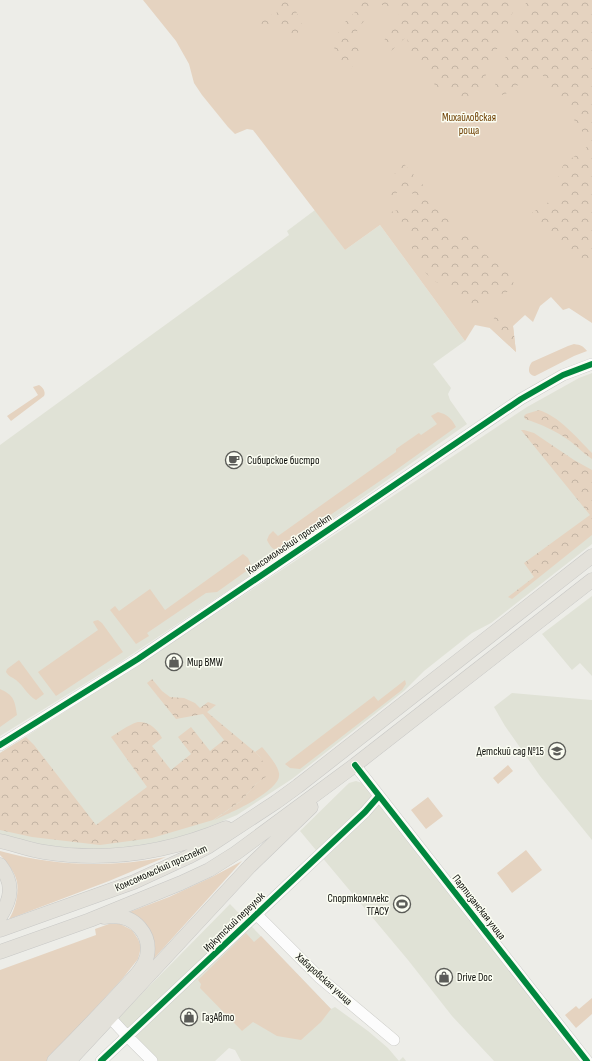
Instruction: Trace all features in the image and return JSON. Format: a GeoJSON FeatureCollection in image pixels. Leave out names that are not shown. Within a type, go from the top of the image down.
{"type":"FeatureCollection","features":[{"type":"Feature","properties":{"kind":"main road","name":"Комсомольский проспект"},"geometry":{"type":"LineString","coordinates":[[0,930],[134,882],[209,846],[276,802],[592,556]]}},
{"type":"Feature","properties":{"kind":"main road","name":"Комсомольский проспект"},"geometry":{"type":"LineString","coordinates":[[0,952],[90,920],[209,870],[236,853],[353,766],[592,580]]}},
{"type":"Feature","properties":{"kind":"main road"},"geometry":{"type":"LineString","coordinates":[[54,1061],[107,1014],[250,866],[353,766]]}},
{"type":"Feature","properties":{"kind":"main road"},"geometry":{"type":"LineString","coordinates":[[0,841],[43,852],[76,856],[109,856],[142,853],[203,837],[241,822],[276,802]]}},
{"type":"Feature","properties":{"kind":"main road"},"geometry":{"type":"LineString","coordinates":[[0,865],[6,872],[10,890],[8,903],[0,917]]}},
{"type":"Feature","properties":{"kind":"main road"},"geometry":{"type":"LineString","coordinates":[[69,1061],[107,1014],[141,968],[146,957],[148,944],[144,932],[138,925],[129,919],[121,916],[110,916],[90,920]]}},
{"type":"Feature","properties":{"kind":"street","name":"Комсомольский проспект"},"geometry":{"type":"LineString","coordinates":[[0,745],[138,659],[521,399],[564,376],[592,364]]}},
{"type":"Feature","properties":{"kind":"street","name":"Партизанская улица"},"geometry":{"type":"LineString","coordinates":[[353,766],[379,796],[587,1061]]}},
{"type":"Feature","properties":{"kind":"street","name":"Иркутский переулок"},"geometry":{"type":"LineString","coordinates":[[102,1061],[365,812],[379,796]]}},
{"type":"Feature","properties":{"kind":"street","name":"Хабаровская улица"},"geometry":{"type":"LineString","coordinates":[[256,914],[320,978],[394,1040]]}},
{"type":"Feature","properties":{"kind":"street"},"geometry":{"type":"LineString","coordinates":[[107,1014],[152,1061]]}},
{"type":"Feature","properties":{"kind":"shaded area"},"geometry":{"type":"Polygon","coordinates":[[[315,210],[345,250],[380,225],[465,341],[433,364],[451,388],[448,394],[450,400],[467,424],[281,555],[122,661],[0,736],[0,445],[289,235],[287,231],[315,210]]]}},
{"type":"Feature","properties":{"kind":"shaded area"},"geometry":{"type":"Polygon","coordinates":[[[592,373],[592,544],[491,623],[472,633],[424,671],[404,691],[292,779],[237,815],[173,840],[107,850],[44,846],[0,835],[0,753],[146,660],[527,407],[579,378],[592,373]]]}},
{"type":"Feature","properties":{"kind":"shaded area"},"geometry":{"type":"Polygon","coordinates":[[[592,596],[592,676],[580,663],[572,670],[542,634],[592,596]]]}},
{"type":"Feature","properties":{"kind":"shaded area","name":"Детский сад №15"},"geometry":{"type":"Polygon","coordinates":[[[512,693],[592,700],[592,840],[540,776],[505,726],[494,707],[512,693]]]}},
{"type":"Feature","properties":{"kind":"shaded area"},"geometry":{"type":"Polygon","coordinates":[[[356,781],[362,783],[366,787],[580,1061],[494,1061],[452,1016],[408,960],[300,831],[349,783],[356,781]]]}},
{"type":"Feature","properties":{"kind":"shaded area"},"geometry":{"type":"Polygon","coordinates":[[[230,904],[331,1009],[335,1007],[368,1031],[388,1048],[399,1061],[241,1061],[235,1050],[229,1048],[215,1061],[158,1061],[118,1018],[230,904]]]}},
{"type":"Feature","properties":{"kind":"shaded area"},"geometry":{"type":"Polygon","coordinates":[[[403,1057],[406,1061],[399,1061],[403,1057]]]}},
{"type":"Feature","properties":{"kind":"green space","name":"Михайловская роща"},"geometry":{"type":"Polygon","coordinates":[[[143,0],[592,0],[592,323],[569,308],[563,310],[551,297],[540,306],[533,322],[525,315],[513,326],[516,352],[490,328],[475,325],[465,341],[380,225],[345,250],[253,130],[247,129],[235,134],[228,127],[194,83],[189,64],[176,41],[143,0]]]}},
{"type":"Feature","properties":{"kind":"green space"},"geometry":{"type":"Polygon","coordinates":[[[276,0],[290,0],[302,23],[297,35],[259,23],[260,10],[277,17],[276,0]]]}},
{"type":"Feature","properties":{"kind":"green space"},"geometry":{"type":"Polygon","coordinates":[[[361,0],[518,0],[476,98],[466,101],[435,86],[428,64],[409,52],[407,36],[391,51],[381,46],[401,11],[376,3],[357,31],[360,55],[350,70],[339,62],[334,47],[340,27],[357,10],[361,0]]]}},
{"type":"Feature","properties":{"kind":"green space"},"geometry":{"type":"Polygon","coordinates":[[[527,0],[592,0],[592,265],[530,221],[529,216],[563,193],[558,175],[564,164],[591,144],[539,70],[504,95],[496,94],[495,85],[527,0]]]}},
{"type":"Feature","properties":{"kind":"green space"},"geometry":{"type":"Polygon","coordinates":[[[404,164],[423,185],[433,201],[443,211],[450,222],[450,236],[452,240],[460,234],[473,232],[473,238],[480,250],[501,267],[506,267],[514,276],[513,286],[505,294],[494,293],[473,307],[460,301],[443,286],[433,280],[421,268],[413,254],[410,236],[411,225],[400,221],[391,212],[415,205],[416,193],[410,194],[403,187],[393,196],[386,198],[383,195],[389,186],[401,181],[400,174],[391,173],[393,167],[404,164]]]}},
{"type":"Feature","properties":{"kind":"green space"},"geometry":{"type":"Polygon","coordinates":[[[495,316],[513,326],[516,352],[490,328],[495,316]]]}},
{"type":"Feature","properties":{"kind":"green space"},"geometry":{"type":"Polygon","coordinates":[[[574,344],[582,346],[587,351],[535,376],[529,372],[532,362],[574,344]]]}},
{"type":"Feature","properties":{"kind":"green space"},"geometry":{"type":"Polygon","coordinates":[[[39,385],[44,390],[44,396],[11,421],[7,416],[38,395],[33,387],[39,385]]]}},
{"type":"Feature","properties":{"kind":"green space"},"geometry":{"type":"Polygon","coordinates":[[[539,410],[561,422],[592,453],[592,459],[559,434],[525,419],[524,416],[526,414],[539,410]]]}},
{"type":"Feature","properties":{"kind":"green space"},"geometry":{"type":"Polygon","coordinates":[[[438,412],[449,417],[456,427],[279,550],[270,546],[267,540],[273,531],[278,536],[396,452],[396,449],[419,433],[421,435],[437,424],[431,416],[438,412]]]}},
{"type":"Feature","properties":{"kind":"green space"},"geometry":{"type":"Polygon","coordinates":[[[521,430],[534,433],[574,460],[592,470],[592,535],[512,599],[508,597],[534,577],[524,563],[590,515],[521,430]]]}},
{"type":"Feature","properties":{"kind":"green space"},"geometry":{"type":"Polygon","coordinates":[[[243,554],[248,558],[252,567],[217,592],[206,593],[147,633],[149,636],[136,644],[110,610],[115,606],[119,611],[150,589],[165,610],[243,554]]]}},
{"type":"Feature","properties":{"kind":"green space"},"geometry":{"type":"Polygon","coordinates":[[[98,620],[102,623],[123,652],[56,696],[38,672],[98,630],[93,622],[98,620]]]}},
{"type":"Feature","properties":{"kind":"green space"},"geometry":{"type":"Polygon","coordinates":[[[19,660],[44,694],[36,700],[30,696],[19,682],[6,672],[7,669],[19,660]]]}},
{"type":"Feature","properties":{"kind":"green space"},"geometry":{"type":"Polygon","coordinates":[[[152,679],[162,691],[170,697],[184,698],[195,703],[200,708],[208,702],[216,705],[207,712],[260,757],[267,768],[267,776],[256,784],[241,801],[213,820],[152,838],[100,845],[32,837],[0,830],[0,753],[26,737],[34,745],[96,825],[147,787],[111,737],[114,735],[136,722],[143,722],[150,725],[156,729],[162,738],[152,746],[171,770],[191,754],[178,737],[191,727],[210,751],[224,740],[203,714],[176,719],[147,683],[152,679]]]}},
{"type":"Feature","properties":{"kind":"green space"},"geometry":{"type":"Polygon","coordinates":[[[405,680],[406,684],[402,690],[300,769],[290,768],[285,764],[374,696],[378,701],[405,680]]]}},
{"type":"Feature","properties":{"kind":"green space"},"geometry":{"type":"Polygon","coordinates":[[[0,689],[13,699],[17,715],[0,727],[0,689]]]}},
{"type":"Feature","properties":{"kind":"green space"},"geometry":{"type":"Polygon","coordinates":[[[262,747],[276,766],[279,773],[278,780],[264,794],[253,801],[214,820],[241,801],[256,784],[266,776],[260,757],[255,752],[262,747]]]}},
{"type":"Feature","properties":{"kind":"green space"},"geometry":{"type":"Polygon","coordinates":[[[508,765],[513,771],[498,784],[493,778],[508,765]]]}},
{"type":"Feature","properties":{"kind":"green space"},"geometry":{"type":"Polygon","coordinates":[[[428,797],[443,816],[426,829],[411,810],[428,797]]]}},
{"type":"Feature","properties":{"kind":"green space"},"geometry":{"type":"Polygon","coordinates":[[[526,850],[542,870],[512,893],[497,873],[526,850]]]}},
{"type":"Feature","properties":{"kind":"green space"},"geometry":{"type":"Polygon","coordinates":[[[0,851],[41,860],[83,864],[124,863],[166,857],[109,881],[9,919],[16,902],[17,882],[10,867],[0,855],[0,851]]]}},
{"type":"Feature","properties":{"kind":"green space"},"geometry":{"type":"Polygon","coordinates":[[[242,861],[149,964],[152,954],[127,913],[169,897],[242,861]]]}},
{"type":"Feature","properties":{"kind":"green space"},"geometry":{"type":"Polygon","coordinates":[[[109,924],[120,924],[132,930],[141,947],[138,959],[123,978],[47,1061],[0,1061],[0,970],[96,935],[95,929],[109,924]]]}},
{"type":"Feature","properties":{"kind":"green space"},"geometry":{"type":"Polygon","coordinates":[[[246,933],[254,942],[261,936],[331,1009],[321,1022],[301,1040],[277,1036],[253,1022],[242,1031],[200,988],[201,984],[198,980],[246,933]]]}},
{"type":"Feature","properties":{"kind":"green space"},"geometry":{"type":"Polygon","coordinates":[[[592,998],[592,1014],[576,1028],[565,1015],[576,1006],[579,1009],[592,998]]]}},
{"type":"Feature","properties":{"kind":"cycle path"},"geometry":{"type":"LineString","coordinates":[[0,745],[138,659],[521,399],[563,375],[592,364]]}},
{"type":"Feature","properties":{"kind":"cycle path"},"geometry":{"type":"LineString","coordinates":[[355,765],[587,1061]]}},
{"type":"Feature","properties":{"kind":"cycle path"},"geometry":{"type":"LineString","coordinates":[[101,1061],[365,812],[379,796]]}},
{"type":"Feature","properties":{"kind":"place","name":"Сибирское бистро"},"geometry":{"type":"Point","coordinates":[234,460]}},
{"type":"Feature","properties":{"kind":"place","name":"Мир BMW"},"geometry":{"type":"Point","coordinates":[174,662]}},
{"type":"Feature","properties":{"kind":"place","name":"Детский сад №15"},"geometry":{"type":"Point","coordinates":[557,751]}},
{"type":"Feature","properties":{"kind":"place","name":"Спорткомплекс ТГАСУ"},"geometry":{"type":"Point","coordinates":[402,904]}},
{"type":"Feature","properties":{"kind":"place","name":"Drive Doc"},"geometry":{"type":"Point","coordinates":[444,977]}},
{"type":"Feature","properties":{"kind":"place","name":"ГазАвто"},"geometry":{"type":"Point","coordinates":[189,1017]}}]}
